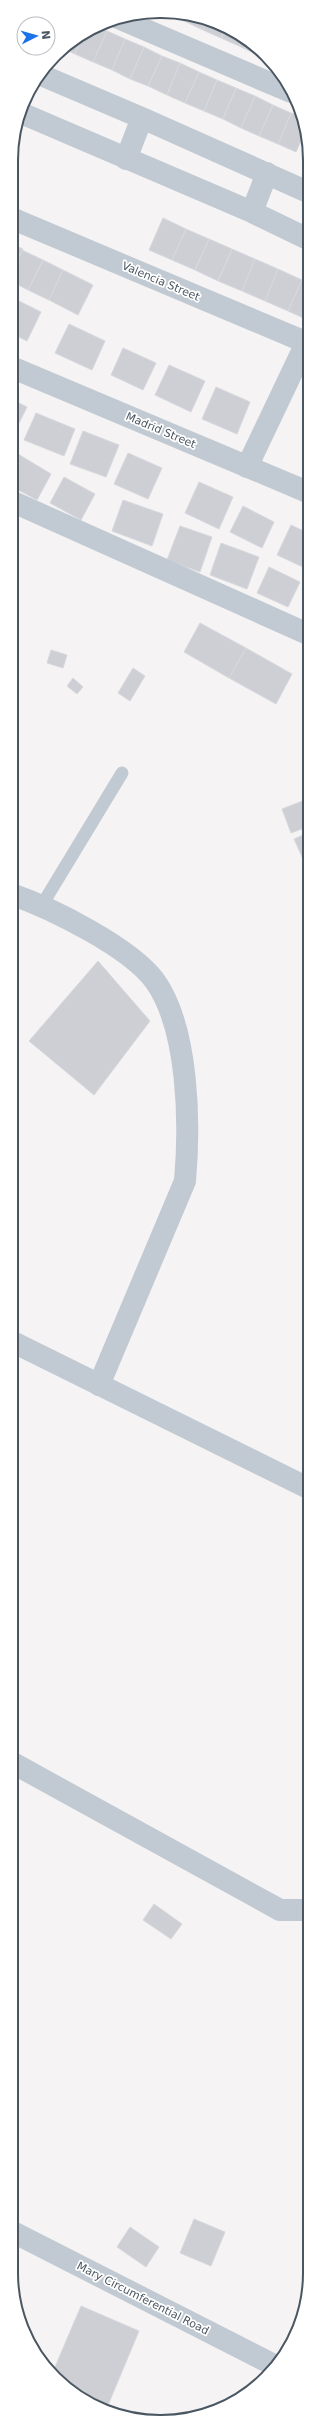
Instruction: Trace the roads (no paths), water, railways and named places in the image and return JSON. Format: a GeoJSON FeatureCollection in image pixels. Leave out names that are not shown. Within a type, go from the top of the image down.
{"type":"FeatureCollection","features":[{"type":"Feature","properties":{"kind":"street"},"geometry":{"type":"LineString","coordinates":[[128,22],[284,89]]}},
{"type":"Feature","properties":{"kind":"street"},"geometry":{"type":"LineString","coordinates":[[45,77],[303,190]]}},
{"type":"Feature","properties":{"kind":"street"},"geometry":{"type":"LineString","coordinates":[[26,115],[252,212],[303,237]]}},
{"type":"Feature","properties":{"kind":"street"},"geometry":{"type":"LineString","coordinates":[[126,159],[142,118]]}},
{"type":"Feature","properties":{"kind":"street"},"geometry":{"type":"LineString","coordinates":[[252,212],[267,173]]}},
{"type":"Feature","properties":{"kind":"street","name":"Valencia Street"},"geometry":{"type":"LineString","coordinates":[[18,221],[303,341]]}},
{"type":"Feature","properties":{"kind":"street"},"geometry":{"type":"LineString","coordinates":[[247,467],[303,353]]}},
{"type":"Feature","properties":{"kind":"street","name":"Madrid Street"},"geometry":{"type":"LineString","coordinates":[[18,370],[303,490]]}},
{"type":"Feature","properties":{"kind":"street"},"geometry":{"type":"LineString","coordinates":[[18,504],[303,632]]}},
{"type":"Feature","properties":{"kind":"street"},"geometry":{"type":"LineString","coordinates":[[18,896],[42,905],[119,948],[154,980],[168,1005],[184,1067],[188,1146],[185,1181],[99,1385]]}},
{"type":"Feature","properties":{"kind":"street"},"geometry":{"type":"LineString","coordinates":[[18,1344],[303,1486]]}},
{"type":"Feature","properties":{"kind":"street"},"geometry":{"type":"LineString","coordinates":[[18,1766],[280,1910],[303,1910]]}},
{"type":"Feature","properties":{"kind":"street","name":"Mary Circumferential Road"},"geometry":{"type":"LineString","coordinates":[[18,2235],[270,2363]]}},
{"type":"Feature","properties":{"kind":"lane"},"geometry":{"type":"LineString","coordinates":[[42,905],[122,773]]}}]}
